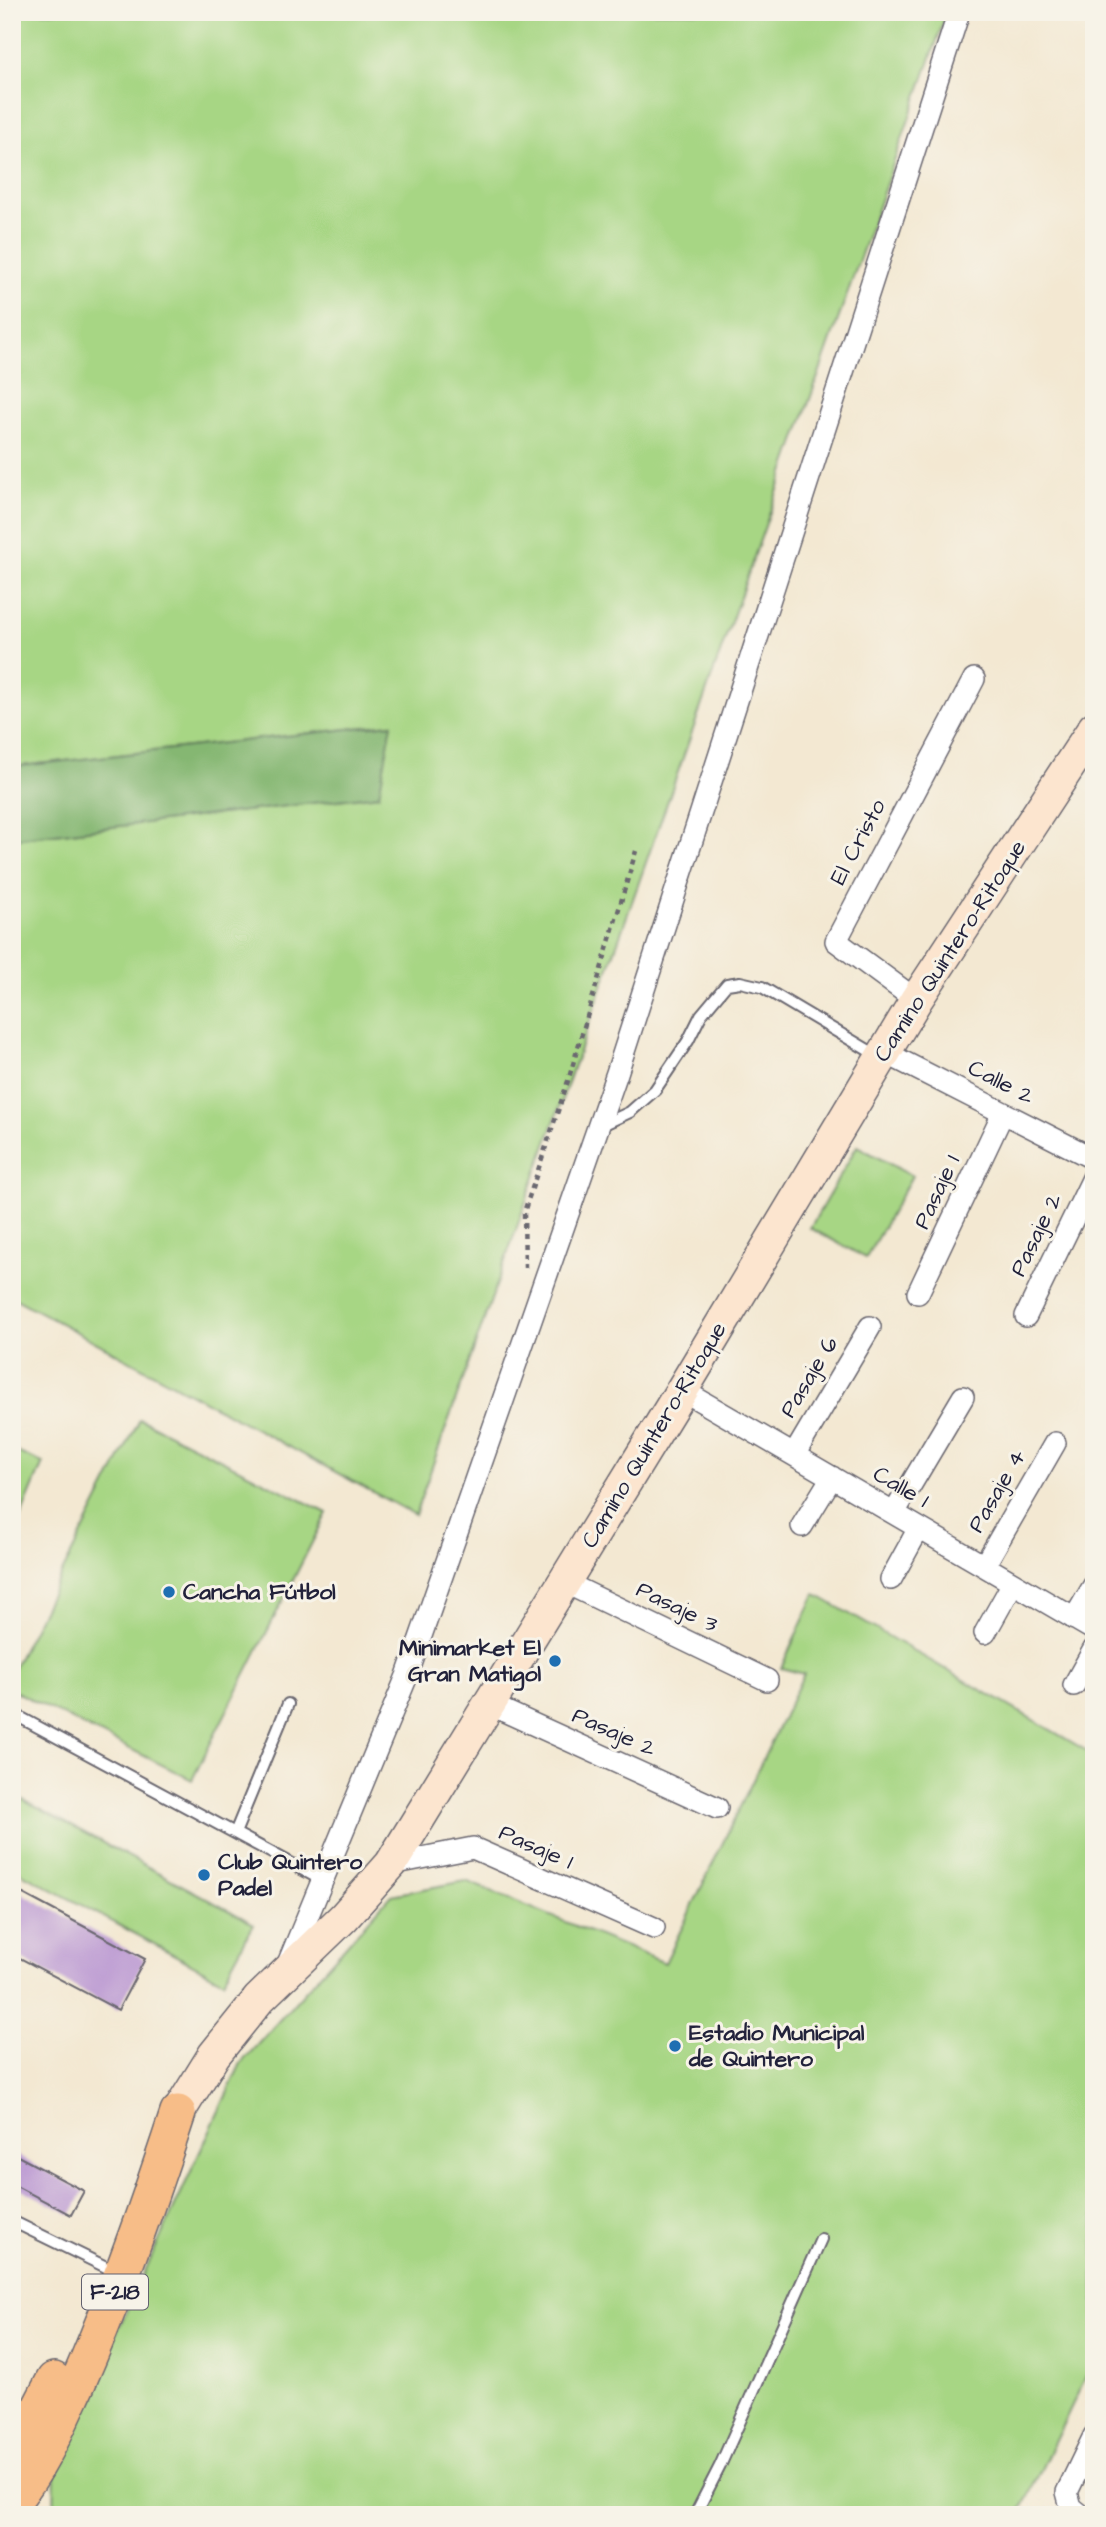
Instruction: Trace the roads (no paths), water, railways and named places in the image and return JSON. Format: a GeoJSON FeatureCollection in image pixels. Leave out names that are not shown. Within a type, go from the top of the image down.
{"type":"FeatureCollection","features":[{"type":"Feature","properties":{"kind":"main road","name":"Camino Quintero-Ritoque"},"geometry":{"type":"LineString","coordinates":[[26,2463],[24,2409],[106,2267],[178,2113],[236,2026],[285,1972],[344,1917],[391,1864],[682,1390],[916,1000],[1094,728]]}},
{"type":"Feature","properties":{"kind":"main road","name":"Camino Quintero-Ritoque"},"geometry":{"type":"LineString","coordinates":[[12,2502],[26,2463],[89,2357],[122,2276],[178,2113]]}},
{"type":"Feature","properties":{"kind":"street"},"geometry":{"type":"LineString","coordinates":[[285,1972],[407,1676],[598,1127],[959,12]]}},
{"type":"Feature","properties":{"kind":"street","name":"El Cristo"},"geometry":{"type":"LineString","coordinates":[[916,1000],[835,942],[974,679]]}},
{"type":"Feature","properties":{"kind":"street","name":"Calle 2"},"geometry":{"type":"LineString","coordinates":[[882,1055],[1094,1159]]}},
{"type":"Feature","properties":{"kind":"street","name":"Pasaje 1"},"geometry":{"type":"LineString","coordinates":[[918,1293],[1003,1113]]}},
{"type":"Feature","properties":{"kind":"street","name":"Pasaje 2"},"geometry":{"type":"LineString","coordinates":[[1026,1316],[1094,1176]]}},
{"type":"Feature","properties":{"kind":"street","name":"Pasaje 6"},"geometry":{"type":"LineString","coordinates":[[794,1455],[870,1327]]}},
{"type":"Feature","properties":{"kind":"street","name":"Calle 1"},"geometry":{"type":"LineString","coordinates":[[682,1390],[1094,1630]]}},
{"type":"Feature","properties":{"kind":"street"},"geometry":{"type":"LineString","coordinates":[[894,1513],[963,1397]]}},
{"type":"Feature","properties":{"kind":"street","name":"Pasaje 4"},"geometry":{"type":"LineString","coordinates":[[984,1566],[1055,1443]]}},
{"type":"Feature","properties":{"kind":"street"},"geometry":{"type":"LineString","coordinates":[[802,1526],[832,1477]]}},
{"type":"Feature","properties":{"kind":"street"},"geometry":{"type":"LineString","coordinates":[[891,1578],[919,1528]]}},
{"type":"Feature","properties":{"kind":"street","name":"Pasaje 3"},"geometry":{"type":"LineString","coordinates":[[564,1582],[767,1680]]}},
{"type":"Feature","properties":{"kind":"street"},"geometry":{"type":"LineString","coordinates":[[985,1633],[1013,1583]]}},
{"type":"Feature","properties":{"kind":"street"},"geometry":{"type":"LineString","coordinates":[[1074,1619],[1094,1585]]}},
{"type":"Feature","properties":{"kind":"street"},"geometry":{"type":"LineString","coordinates":[[1074,1685],[1094,1649]]}},
{"type":"Feature","properties":{"kind":"street","name":"Pasaje 2"},"geometry":{"type":"LineString","coordinates":[[489,1704],[716,1808]]}},
{"type":"Feature","properties":{"kind":"street","name":"Pasaje 1"},"geometry":{"type":"LineString","coordinates":[[391,1864],[473,1847],[654,1928]]}},
{"type":"Feature","properties":{"kind":"street"},"geometry":{"type":"LineString","coordinates":[[1081,2515],[1071,2507],[1067,2492],[1094,2436]]}},
{"type":"Feature","properties":{"kind":"lane"},"geometry":{"type":"LineString","coordinates":[[598,1127],[630,1112],[655,1090],[688,1041],[701,1015],[727,984],[740,982],[762,987],[882,1055]]}},
{"type":"Feature","properties":{"kind":"lane"},"geometry":{"type":"LineString","coordinates":[[235,1833],[288,1704]]}},
{"type":"Feature","properties":{"kind":"lane"},"geometry":{"type":"LineString","coordinates":[[12,1713],[322,1880]]}},
{"type":"Feature","properties":{"kind":"lane"},"geometry":{"type":"LineString","coordinates":[[12,2221],[106,2267]]}},
{"type":"Feature","properties":{"kind":"lane"},"geometry":{"type":"LineString","coordinates":[[695,2515],[821,2239]]}},
{"type":"Feature","properties":{"kind":"place","name":"Cancha Fútbol"},"geometry":{"type":"Point","coordinates":[169,1592]}},
{"type":"Feature","properties":{"kind":"place","name":"Minimarket El Gran Matigol"},"geometry":{"type":"Point","coordinates":[555,1661]}},
{"type":"Feature","properties":{"kind":"place","name":"Club Quintero Padel"},"geometry":{"type":"Point","coordinates":[204,1875]}},
{"type":"Feature","properties":{"kind":"place","name":"Estadio Municipal de Quintero"},"geometry":{"type":"Point","coordinates":[675,2046]}}]}
